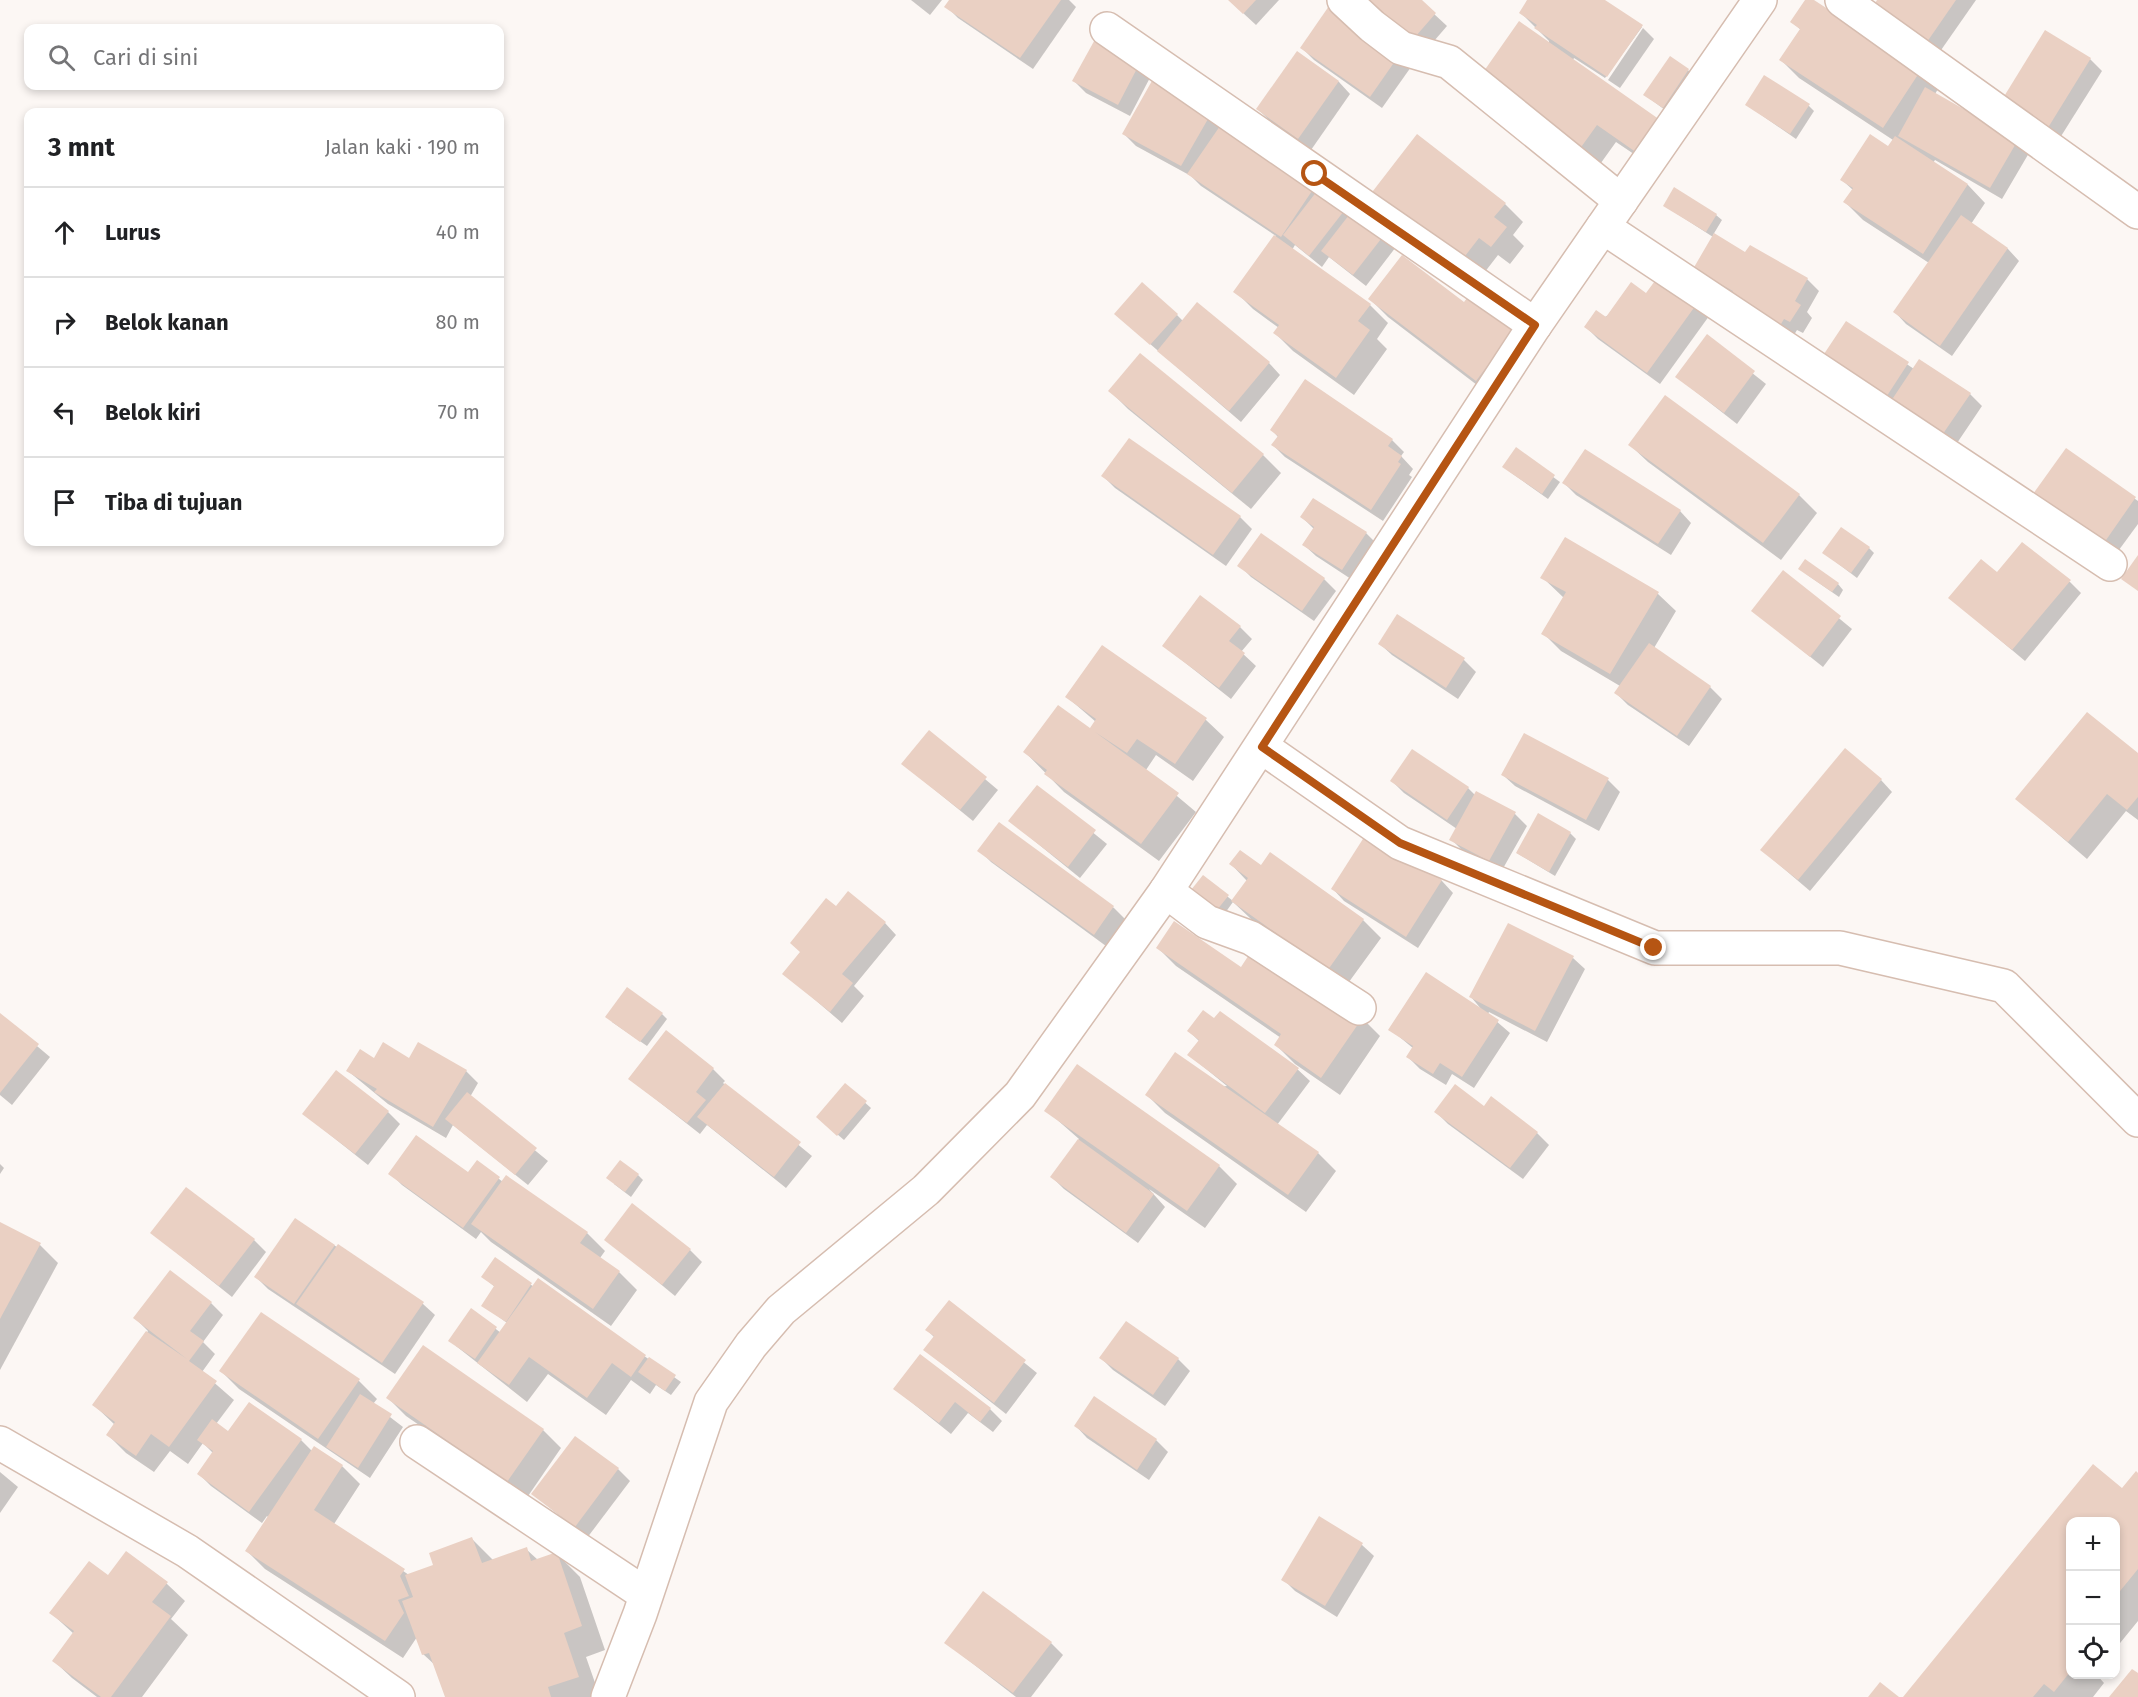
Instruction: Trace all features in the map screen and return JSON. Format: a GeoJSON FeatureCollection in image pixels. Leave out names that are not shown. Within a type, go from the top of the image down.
{"type":"FeatureCollection","features":[{"type":"Feature","properties":{"kind":"street"},"geometry":{"type":"LineString","coordinates":[[1344,0],[1372,26],[1401,48],[1449,62],[1612,214],[2110,564]]}},
{"type":"Feature","properties":{"kind":"street"},"geometry":{"type":"LineString","coordinates":[[608,1697],[640,1614],[711,1402],[751,1345],[780,1310],[926,1190],[1020,1095],[1166,891],[1535,325],[1760,0]]}},
{"type":"Feature","properties":{"kind":"street"},"geometry":{"type":"LineString","coordinates":[[1842,0],[2138,212]]}},
{"type":"Feature","properties":{"kind":"street"},"geometry":{"type":"LineString","coordinates":[[1107,29],[1535,325]]}},
{"type":"Feature","properties":{"kind":"street"},"geometry":{"type":"LineString","coordinates":[[1262,747],[1400,843],[1654,948],[1840,948],[2004,986],[2138,1120]]}},
{"type":"Feature","properties":{"kind":"street"},"geometry":{"type":"LineString","coordinates":[[1166,891],[1207,922],[1251,938],[1359,1008]]}},
{"type":"Feature","properties":{"kind":"street"},"geometry":{"type":"LineString","coordinates":[[417,1442],[645,1594]]}},
{"type":"Feature","properties":{"kind":"street"},"geometry":{"type":"LineString","coordinates":[[0,1443],[187,1551],[398,1697]]}},
{"type":"Feature","properties":{"kind":"building"},"geometry":{"type":"Polygon","coordinates":[[[949,0],[1061,0],[1020,58],[944,7],[949,0]]]}},
{"type":"Feature","properties":{"kind":"building"},"geometry":{"type":"Polygon","coordinates":[[[1228,0],[1256,0],[1243,14],[1228,0]]]}},
{"type":"Feature","properties":{"kind":"building"},"geometry":{"type":"Polygon","coordinates":[[[1368,0],[1422,0],[1436,13],[1409,44],[1368,0]]]}},
{"type":"Feature","properties":{"kind":"building"},"geometry":{"type":"Polygon","coordinates":[[[1527,0],[1605,0],[1643,25],[1607,77],[1534,28],[1537,25],[1519,13],[1527,0]]]}},
{"type":"Feature","properties":{"kind":"building"},"geometry":{"type":"Polygon","coordinates":[[[1805,0],[1814,0],[1921,70],[1883,128],[1779,60],[1800,29],[1790,22],[1805,0]]]}},
{"type":"Feature","properties":{"kind":"building"},"geometry":{"type":"Polygon","coordinates":[[[1877,0],[1956,0],[1927,42],[1874,5],[1877,0]]]}},
{"type":"Feature","properties":{"kind":"building"},"geometry":{"type":"Polygon","coordinates":[[[1329,6],[1400,54],[1370,97],[1300,48],[1329,6]]]}},
{"type":"Feature","properties":{"kind":"building"},"geometry":{"type":"Polygon","coordinates":[[[1519,21],[1663,122],[1640,155],[1597,125],[1579,150],[1484,71],[1519,21]]]}},
{"type":"Feature","properties":{"kind":"building"},"geometry":{"type":"Polygon","coordinates":[[[2045,30],[2091,58],[2046,131],[2000,103],[2045,30]]]}},
{"type":"Feature","properties":{"kind":"building"},"geometry":{"type":"Polygon","coordinates":[[[1098,34],[1143,57],[1118,105],[1072,81],[1098,34]]]}},
{"type":"Feature","properties":{"kind":"building"},"geometry":{"type":"Polygon","coordinates":[[[1297,51],[1339,81],[1298,139],[1256,109],[1297,51]]]}},
{"type":"Feature","properties":{"kind":"building"},"geometry":{"type":"Polygon","coordinates":[[[1670,56],[1689,69],[1663,108],[1643,95],[1670,56]]]}},
{"type":"Feature","properties":{"kind":"building"},"geometry":{"type":"Polygon","coordinates":[[[1764,75],[1810,104],[1790,134],[1745,105],[1764,75]]]}},
{"type":"Feature","properties":{"kind":"building"},"geometry":{"type":"Polygon","coordinates":[[[1153,79],[1212,112],[1181,166],[1122,134],[1153,79]]]}},
{"type":"Feature","properties":{"kind":"building"},"geometry":{"type":"Polygon","coordinates":[[[1925,87],[2018,140],[1990,188],[1898,136],[1925,87]]]}},
{"type":"Feature","properties":{"kind":"building"},"geometry":{"type":"Polygon","coordinates":[[[1220,126],[1314,188],[1281,237],[1187,174],[1220,126]]]}},
{"type":"Feature","properties":{"kind":"building"},"geometry":{"type":"Polygon","coordinates":[[[1417,134],[1506,203],[1494,217],[1507,227],[1491,247],[1479,238],[1455,269],[1366,200],[1417,134]]]}},
{"type":"Feature","properties":{"kind":"building"},"geometry":{"type":"Polygon","coordinates":[[[1870,134],[1888,146],[1895,136],[1968,184],[1923,254],[1843,202],[1853,188],[1840,180],[1870,134]]]}},
{"type":"Feature","properties":{"kind":"building"},"geometry":{"type":"Polygon","coordinates":[[[1324,182],[1351,202],[1309,256],[1283,235],[1324,182]]]}},
{"type":"Feature","properties":{"kind":"building"},"geometry":{"type":"Polygon","coordinates":[[[1674,187],[1717,214],[1706,232],[1663,206],[1674,187]]]}},
{"type":"Feature","properties":{"kind":"building"},"geometry":{"type":"Polygon","coordinates":[[[1356,206],[1388,230],[1353,275],[1321,251],[1356,206]]]}},
{"type":"Feature","properties":{"kind":"building"},"geometry":{"type":"Polygon","coordinates":[[[1961,215],[2008,248],[1940,346],[1893,312],[1961,215]]]}},
{"type":"Feature","properties":{"kind":"building"},"geometry":{"type":"Polygon","coordinates":[[[1714,233],[1745,252],[1750,245],[1808,278],[1795,301],[1801,305],[1790,322],[1784,319],[1775,334],[1725,305],[1733,291],[1693,269],[1714,233]]]}},
{"type":"Feature","properties":{"kind":"building"},"geometry":{"type":"Polygon","coordinates":[[[1274,235],[1371,304],[1358,321],[1370,330],[1336,378],[1273,333],[1279,325],[1233,292],[1274,235]]]}},
{"type":"Feature","properties":{"kind":"building"},"geometry":{"type":"Polygon","coordinates":[[[1402,255],[1464,302],[1474,289],[1519,324],[1476,381],[1368,299],[1402,255]]]}},
{"type":"Feature","properties":{"kind":"building"},"geometry":{"type":"Polygon","coordinates":[[[1663,270],[1701,298],[1647,373],[1584,327],[1596,310],[1606,317],[1631,282],[1646,293],[1663,270]]]}},
{"type":"Feature","properties":{"kind":"building"},"geometry":{"type":"Polygon","coordinates":[[[1142,282],[1178,314],[1150,345],[1114,314],[1142,282]]]}},
{"type":"Feature","properties":{"kind":"building"},"geometry":{"type":"Polygon","coordinates":[[[1197,302],[1270,362],[1229,411],[1157,351],[1197,302]]]}},
{"type":"Feature","properties":{"kind":"building"},"geometry":{"type":"Polygon","coordinates":[[[1846,321],[1909,362],[1883,402],[1820,360],[1846,321]]]}},
{"type":"Feature","properties":{"kind":"building"},"geometry":{"type":"Polygon","coordinates":[[[1707,334],[1755,371],[1724,413],[1675,377],[1707,334]]]}},
{"type":"Feature","properties":{"kind":"building"},"geometry":{"type":"Polygon","coordinates":[[[1140,353],[1264,454],[1232,493],[1108,391],[1140,353]]]}},
{"type":"Feature","properties":{"kind":"building"},"geometry":{"type":"Polygon","coordinates":[[[1919,359],[1971,393],[1938,441],[1887,407],[1919,359]]]}},
{"type":"Feature","properties":{"kind":"building"},"geometry":{"type":"Polygon","coordinates":[[[1305,379],[1393,439],[1388,446],[1402,456],[1398,462],[1401,464],[1371,510],[1271,445],[1278,436],[1270,430],[1305,379]]]}},
{"type":"Feature","properties":{"kind":"building"},"geometry":{"type":"Polygon","coordinates":[[[1665,395],[1800,494],[1763,543],[1628,445],[1665,395]]]}},
{"type":"Feature","properties":{"kind":"building"},"geometry":{"type":"Polygon","coordinates":[[[1129,438],[1241,516],[1213,555],[1101,476],[1129,438]]]}},
{"type":"Feature","properties":{"kind":"building"},"geometry":{"type":"Polygon","coordinates":[[[1516,447],[1555,475],[1542,494],[1502,467],[1516,447]]]}},
{"type":"Feature","properties":{"kind":"building"},"geometry":{"type":"Polygon","coordinates":[[[2066,448],[2136,497],[2104,543],[2033,494],[2066,448]]]}},
{"type":"Feature","properties":{"kind":"building"},"geometry":{"type":"Polygon","coordinates":[[[1585,449],[1681,510],[1658,544],[1562,483],[1585,449]]]}},
{"type":"Feature","properties":{"kind":"building"},"geometry":{"type":"Polygon","coordinates":[[[1313,498],[1367,532],[1342,570],[1302,545],[1314,527],[1300,517],[1313,498]]]}},
{"type":"Feature","properties":{"kind":"building"},"geometry":{"type":"Polygon","coordinates":[[[1841,527],[1870,547],[1851,573],[1822,553],[1841,527]]]}},
{"type":"Feature","properties":{"kind":"building"},"geometry":{"type":"Polygon","coordinates":[[[1261,533],[1325,578],[1302,611],[1237,566],[1261,533]]]}},
{"type":"Feature","properties":{"kind":"building"},"geometry":{"type":"Polygon","coordinates":[[[1565,537],[1659,592],[1610,674],[1541,634],[1566,592],[1540,578],[1565,537]]]}},
{"type":"Feature","properties":{"kind":"building"},"geometry":{"type":"Polygon","coordinates":[[[2022,542],[2071,580],[2012,650],[1948,598],[1981,559],[1997,572],[2022,542]]]}},
{"type":"Feature","properties":{"kind":"building"},"geometry":{"type":"Polygon","coordinates":[[[2138,555],[2138,591],[2121,579],[2138,555]]]}},
{"type":"Feature","properties":{"kind":"building"},"geometry":{"type":"Polygon","coordinates":[[[1805,559],[1839,583],[1832,592],[1798,569],[1805,559]]]}},
{"type":"Feature","properties":{"kind":"building"},"geometry":{"type":"Polygon","coordinates":[[[1783,570],[1841,616],[1810,657],[1751,611],[1783,570]]]}},
{"type":"Feature","properties":{"kind":"building"},"geometry":{"type":"Polygon","coordinates":[[[1200,595],[1241,626],[1229,641],[1245,653],[1219,688],[1162,646],[1200,595]]]}},
{"type":"Feature","properties":{"kind":"building"},"geometry":{"type":"Polygon","coordinates":[[[1397,614],[1465,658],[1446,688],[1378,644],[1397,614]]]}},
{"type":"Feature","properties":{"kind":"building"},"geometry":{"type":"Polygon","coordinates":[[[1649,643],[1711,686],[1677,736],[1614,693],[1649,643]]]}},
{"type":"Feature","properties":{"kind":"building"},"geometry":{"type":"Polygon","coordinates":[[[1102,645],[1207,718],[1175,764],[1137,739],[1127,753],[1095,732],[1179,793],[1141,844],[1044,774],[1047,770],[1023,752],[1058,705],[1090,728],[1096,719],[1065,697],[1102,645]]]}},
{"type":"Feature","properties":{"kind":"building"},"geometry":{"type":"Polygon","coordinates":[[[2087,712],[2138,753],[2138,797],[2127,810],[2107,794],[2068,842],[2015,799],[2087,712]]]}},
{"type":"Feature","properties":{"kind":"building"},"geometry":{"type":"Polygon","coordinates":[[[929,730],[987,777],[960,810],[901,764],[929,730]]]}},
{"type":"Feature","properties":{"kind":"building"},"geometry":{"type":"Polygon","coordinates":[[[1524,733],[1609,778],[1586,820],[1501,775],[1524,733]]]}},
{"type":"Feature","properties":{"kind":"building"},"geometry":{"type":"Polygon","coordinates":[[[1845,748],[1882,779],[1798,880],[1760,850],[1845,748]]]}},
{"type":"Feature","properties":{"kind":"building"},"geometry":{"type":"Polygon","coordinates":[[[1412,749],[1469,787],[1447,820],[1390,781],[1412,749]]]}},
{"type":"Feature","properties":{"kind":"building"},"geometry":{"type":"Polygon","coordinates":[[[1037,785],[1096,830],[1068,867],[1008,821],[1037,785]]]}},
{"type":"Feature","properties":{"kind":"building"},"geometry":{"type":"Polygon","coordinates":[[[1476,791],[1516,812],[1489,861],[1449,840],[1476,791]]]}},
{"type":"Feature","properties":{"kind":"building"},"geometry":{"type":"Polygon","coordinates":[[[1538,813],[1571,832],[1549,872],[1516,853],[1538,813]]]}},
{"type":"Feature","properties":{"kind":"building"},"geometry":{"type":"Polygon","coordinates":[[[999,822],[1114,906],[1094,935],[977,851],[999,822]]]}},
{"type":"Feature","properties":{"kind":"building"},"geometry":{"type":"Polygon","coordinates":[[[1368,831],[1442,880],[1406,937],[1331,889],[1368,831]]]}},
{"type":"Feature","properties":{"kind":"building"},"geometry":{"type":"Polygon","coordinates":[[[1240,850],[1261,865],[1270,852],[1364,919],[1320,981],[1268,944],[1276,933],[1231,901],[1248,878],[1229,864],[1240,850]]]}},
{"type":"Feature","properties":{"kind":"building"},"geometry":{"type":"Polygon","coordinates":[[[1203,875],[1229,895],[1213,915],[1187,895],[1203,875]]]}},
{"type":"Feature","properties":{"kind":"building"},"geometry":{"type":"Polygon","coordinates":[[[848,891],[886,922],[842,974],[853,983],[830,1012],[782,974],[800,952],[790,943],[826,898],[836,906],[848,891]]]}},
{"type":"Feature","properties":{"kind":"building"},"geometry":{"type":"Polygon","coordinates":[[[1174,921],[1241,967],[1256,944],[1363,1017],[1321,1078],[1274,1045],[1281,1034],[1156,948],[1174,921]]]}},
{"type":"Feature","properties":{"kind":"building"},"geometry":{"type":"Polygon","coordinates":[[[1508,923],[1574,956],[1535,1031],[1469,997],[1508,923]]]}},
{"type":"Feature","properties":{"kind":"building"},"geometry":{"type":"Polygon","coordinates":[[[1426,972],[1499,1020],[1462,1077],[1440,1063],[1433,1074],[1406,1057],[1413,1046],[1388,1030],[1426,972]]]}},
{"type":"Feature","properties":{"kind":"building"},"geometry":{"type":"Polygon","coordinates":[[[627,987],[663,1013],[640,1042],[605,1017],[627,987]]]}},
{"type":"Feature","properties":{"kind":"building"},"geometry":{"type":"Polygon","coordinates":[[[1203,1010],[1214,1018],[1220,1011],[1299,1068],[1265,1113],[1187,1055],[1199,1040],[1187,1031],[1203,1010]]]}},
{"type":"Feature","properties":{"kind":"building"},"geometry":{"type":"Polygon","coordinates":[[[0,1013],[39,1044],[0,1093],[0,1013]]]}},
{"type":"Feature","properties":{"kind":"building"},"geometry":{"type":"Polygon","coordinates":[[[666,1030],[714,1068],[696,1092],[706,1100],[687,1123],[628,1079],[666,1030]]]}},
{"type":"Feature","properties":{"kind":"building"},"geometry":{"type":"Polygon","coordinates":[[[383,1042],[409,1058],[418,1042],[467,1070],[433,1127],[374,1092],[377,1089],[346,1071],[360,1049],[374,1058],[383,1042]]]}},
{"type":"Feature","properties":{"kind":"building"},"geometry":{"type":"Polygon","coordinates":[[[1175,1052],[1319,1152],[1288,1195],[1145,1095],[1175,1052]]]}},
{"type":"Feature","properties":{"kind":"building"},"geometry":{"type":"Polygon","coordinates":[[[1077,1064],[1220,1165],[1187,1211],[1044,1111],[1077,1064]]]}},
{"type":"Feature","properties":{"kind":"building"},"geometry":{"type":"Polygon","coordinates":[[[336,1070],[389,1111],[355,1154],[302,1114],[336,1070]]]}},
{"type":"Feature","properties":{"kind":"building"},"geometry":{"type":"Polygon","coordinates":[[[725,1083],[801,1142],[774,1177],[697,1117],[725,1083]]]}},
{"type":"Feature","properties":{"kind":"building"},"geometry":{"type":"Polygon","coordinates":[[[845,1083],[867,1101],[837,1136],[816,1117],[845,1083]]]}},
{"type":"Feature","properties":{"kind":"building"},"geometry":{"type":"Polygon","coordinates":[[[1455,1084],[1484,1106],[1491,1096],[1538,1132],[1510,1168],[1434,1112],[1455,1084]]]}},
{"type":"Feature","properties":{"kind":"building"},"geometry":{"type":"Polygon","coordinates":[[[467,1092],[537,1148],[515,1175],[445,1119],[467,1092]]]}},
{"type":"Feature","properties":{"kind":"building"},"geometry":{"type":"Polygon","coordinates":[[[416,1135],[468,1172],[477,1160],[500,1177],[463,1228],[388,1174],[416,1135]]]}},
{"type":"Feature","properties":{"kind":"building"},"geometry":{"type":"Polygon","coordinates":[[[1078,1139],[1154,1194],[1126,1233],[1050,1177],[1078,1139]]]}},
{"type":"Feature","properties":{"kind":"building"},"geometry":{"type":"Polygon","coordinates":[[[620,1160],[639,1174],[625,1192],[606,1178],[620,1160]]]}},
{"type":"Feature","properties":{"kind":"building"},"geometry":{"type":"Polygon","coordinates":[[[506,1175],[588,1232],[580,1243],[620,1271],[593,1309],[471,1224],[506,1175]]]}},
{"type":"Feature","properties":{"kind":"building"},"geometry":{"type":"Polygon","coordinates":[[[186,1187],[255,1239],[219,1286],[150,1233],[186,1187]]]}},
{"type":"Feature","properties":{"kind":"building"},"geometry":{"type":"Polygon","coordinates":[[[632,1203],[691,1249],[662,1285],[604,1240],[632,1203]]]}},
{"type":"Feature","properties":{"kind":"building"},"geometry":{"type":"Polygon","coordinates":[[[295,1218],[335,1245],[294,1304],[254,1277],[295,1218]]]}},
{"type":"Feature","properties":{"kind":"building"},"geometry":{"type":"Polygon","coordinates":[[[0,1222],[41,1243],[0,1319],[0,1222]]]}},
{"type":"Feature","properties":{"kind":"building"},"geometry":{"type":"Polygon","coordinates":[[[338,1244],[424,1302],[382,1363],[296,1304],[338,1244]]]}},
{"type":"Feature","properties":{"kind":"building"},"geometry":{"type":"Polygon","coordinates":[[[495,1257],[532,1283],[506,1322],[481,1306],[494,1286],[481,1277],[495,1257]]]}},
{"type":"Feature","properties":{"kind":"building"},"geometry":{"type":"Polygon","coordinates":[[[170,1270],[212,1302],[190,1331],[204,1341],[189,1361],[217,1381],[169,1447],[151,1434],[136,1456],[106,1435],[115,1422],[92,1405],[146,1331],[187,1359],[133,1318],[170,1270]]]}},
{"type":"Feature","properties":{"kind":"building"},"geometry":{"type":"Polygon","coordinates":[[[538,1278],[646,1355],[631,1377],[612,1363],[587,1398],[529,1357],[509,1385],[477,1363],[538,1278]]]}},
{"type":"Feature","properties":{"kind":"building"},"geometry":{"type":"Polygon","coordinates":[[[949,1300],[1026,1360],[994,1403],[923,1350],[934,1336],[925,1330],[949,1300]]]}},
{"type":"Feature","properties":{"kind":"building"},"geometry":{"type":"Polygon","coordinates":[[[471,1308],[497,1327],[475,1359],[448,1341],[471,1308]]]}},
{"type":"Feature","properties":{"kind":"building"},"geometry":{"type":"Polygon","coordinates":[[[261,1312],[360,1379],[318,1439],[219,1371],[261,1312]]]}},
{"type":"Feature","properties":{"kind":"building"},"geometry":{"type":"Polygon","coordinates":[[[1126,1321],[1179,1358],[1153,1395],[1099,1358],[1126,1321]]]}},
{"type":"Feature","properties":{"kind":"building"},"geometry":{"type":"Polygon","coordinates":[[[423,1345],[544,1429],[507,1482],[386,1398],[423,1345]]]}},
{"type":"Feature","properties":{"kind":"building"},"geometry":{"type":"Polygon","coordinates":[[[920,1354],[991,1408],[980,1422],[955,1402],[939,1423],[893,1389],[920,1354]]]}},
{"type":"Feature","properties":{"kind":"building"},"geometry":{"type":"Polygon","coordinates":[[[649,1357],[676,1375],[665,1391],[638,1372],[649,1357]]]}},
{"type":"Feature","properties":{"kind":"building"},"geometry":{"type":"Polygon","coordinates":[[[360,1394],[392,1414],[358,1468],[326,1447],[360,1394]]]}},
{"type":"Feature","properties":{"kind":"building"},"geometry":{"type":"Polygon","coordinates":[[[1094,1396],[1157,1439],[1137,1470],[1074,1426],[1094,1396]]]}},
{"type":"Feature","properties":{"kind":"building"},"geometry":{"type":"Polygon","coordinates":[[[249,1402],[302,1439],[249,1512],[197,1474],[213,1451],[197,1440],[212,1419],[228,1431],[249,1402]]]}},
{"type":"Feature","properties":{"kind":"building"},"geometry":{"type":"Polygon","coordinates":[[[575,1436],[619,1468],[575,1527],[531,1494],[575,1436]]]}},
{"type":"Feature","properties":{"kind":"building"},"geometry":{"type":"Polygon","coordinates":[[[314,1446],[343,1465],[314,1510],[405,1569],[400,1576],[409,1596],[398,1600],[404,1613],[385,1641],[245,1551],[314,1446]]]}},
{"type":"Feature","properties":{"kind":"building"},"geometry":{"type":"Polygon","coordinates":[[[2093,1464],[2122,1488],[2136,1471],[2138,1473],[2138,1569],[2120,1591],[2120,1517],[2066,1517],[2066,1677],[2054,1692],[2044,1684],[2033,1697],[1903,1697],[2093,1464]]]}},
{"type":"Feature","properties":{"kind":"building"},"geometry":{"type":"Polygon","coordinates":[[[1319,1516],[1363,1543],[1325,1606],[1281,1580],[1319,1516]]]}},
{"type":"Feature","properties":{"kind":"building"},"geometry":{"type":"Polygon","coordinates":[[[472,1537],[482,1563],[527,1547],[531,1561],[557,1552],[582,1626],[564,1633],[579,1677],[548,1687],[551,1697],[445,1697],[429,1653],[422,1655],[402,1601],[413,1597],[405,1575],[433,1565],[429,1553],[472,1537]]]}},
{"type":"Feature","properties":{"kind":"building"},"geometry":{"type":"Polygon","coordinates":[[[126,1551],[168,1582],[152,1602],[171,1616],[111,1697],[101,1697],[52,1661],[74,1631],[49,1613],[89,1561],[108,1575],[126,1551]]]}},
{"type":"Feature","properties":{"kind":"building"},"geometry":{"type":"Polygon","coordinates":[[[983,1591],[1052,1642],[1013,1693],[944,1643],[983,1591]]]}},
{"type":"Feature","properties":{"kind":"building"},"geometry":{"type":"Polygon","coordinates":[[[2132,1669],[2138,1673],[2138,1697],[2109,1697],[2132,1669]]]}},
{"type":"Feature","properties":{"kind":"building"},"geometry":{"type":"Polygon","coordinates":[[[1880,1682],[1899,1697],[1868,1697],[1880,1682]]]}},
{"type":"Feature","properties":{"kind":"route"},"geometry":{"type":"LineString","coordinates":[[1315,174],[1535,325],[1262,747],[1400,843],[1654,948]]}}]}
